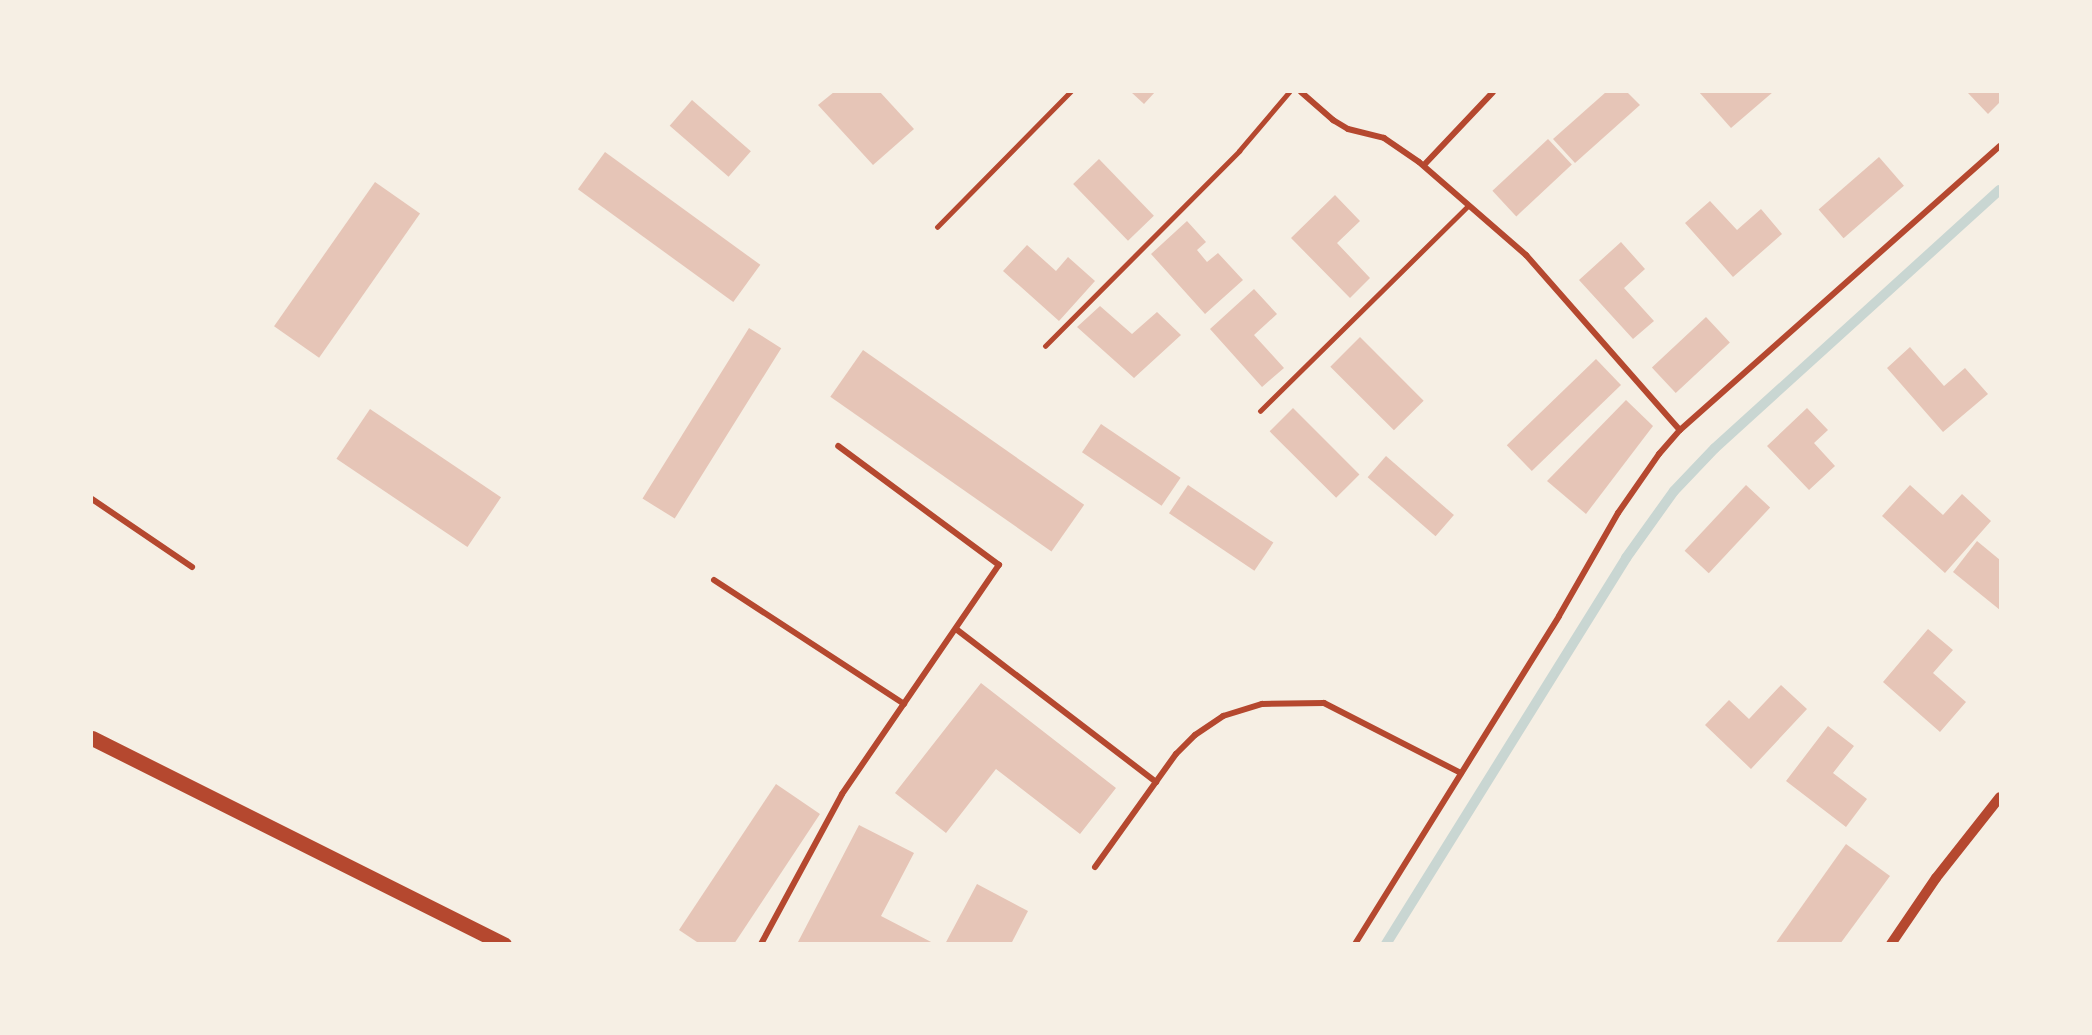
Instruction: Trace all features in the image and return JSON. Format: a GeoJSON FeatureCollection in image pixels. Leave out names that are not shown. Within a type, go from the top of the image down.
{"type":"FeatureCollection","features":[{"type":"Feature","properties":{"kind":"main road"},"geometry":{"type":"LineString","coordinates":[[92,738],[504,944]]}},
{"type":"Feature","properties":{"kind":"street"},"geometry":{"type":"LineString","coordinates":[[1301,92],[1333,120],[1348,129],[1384,138],[1424,165],[1526,255],[1680,430]]}},
{"type":"Feature","properties":{"kind":"street"},"geometry":{"type":"LineString","coordinates":[[1424,165],[1493,92]]}},
{"type":"Feature","properties":{"kind":"street"},"geometry":{"type":"LineString","coordinates":[[1355,944],[1623,504],[1680,430],[2001,146]]}},
{"type":"Feature","properties":{"kind":"street"},"geometry":{"type":"LineString","coordinates":[[761,944],[842,794],[999,565],[838,446]]}},
{"type":"Feature","properties":{"kind":"street"},"geometry":{"type":"LineString","coordinates":[[92,499],[192,567]]}},
{"type":"Feature","properties":{"kind":"street"},"geometry":{"type":"LineString","coordinates":[[714,580],[904,704]]}},
{"type":"Feature","properties":{"kind":"street"},"geometry":{"type":"LineString","coordinates":[[956,629],[1156,782]]}},
{"type":"Feature","properties":{"kind":"street"},"geometry":{"type":"LineString","coordinates":[[1095,867],[1156,782],[1195,735],[1223,716],[1262,704],[1304,701],[1324,703],[1461,773]]}},
{"type":"Feature","properties":{"kind":"street"},"geometry":{"type":"LineString","coordinates":[[1891,944],[2001,797]]}},
{"type":"Feature","properties":{"kind":"lane"},"geometry":{"type":"LineString","coordinates":[[937,227],[1070,92]]}},
{"type":"Feature","properties":{"kind":"lane"},"geometry":{"type":"LineString","coordinates":[[1045,346],[1231,159],[1289,92]]}},
{"type":"Feature","properties":{"kind":"lane"},"geometry":{"type":"LineString","coordinates":[[1260,411],[1468,206]]}},
{"type":"Feature","properties":{"kind":"building"},"geometry":{"type":"Polygon","coordinates":[[[834,92],[880,92],[914,129],[873,165],[818,105],[834,92]]]}},
{"type":"Feature","properties":{"kind":"building"},"geometry":{"type":"Polygon","coordinates":[[[1131,92],[1155,92],[1144,104],[1131,92]]]}},
{"type":"Feature","properties":{"kind":"building"},"geometry":{"type":"Polygon","coordinates":[[[1606,92],[1627,92],[1640,105],[1575,163],[1553,139],[1606,92]]]}},
{"type":"Feature","properties":{"kind":"building"},"geometry":{"type":"Polygon","coordinates":[[[1699,92],[1773,92],[1731,128],[1699,92]]]}},
{"type":"Feature","properties":{"kind":"building"},"geometry":{"type":"Polygon","coordinates":[[[1967,92],[2000,92],[2000,102],[1988,114],[1967,92]]]}},
{"type":"Feature","properties":{"kind":"building"},"geometry":{"type":"Polygon","coordinates":[[[692,100],[751,151],[729,177],[670,126],[692,100]]]}},
{"type":"Feature","properties":{"kind":"building"},"geometry":{"type":"Polygon","coordinates":[[[1548,139],[1572,165],[1516,216],[1492,191],[1548,139]]]}},
{"type":"Feature","properties":{"kind":"building"},"geometry":{"type":"Polygon","coordinates":[[[605,152],[760,265],[733,302],[578,189],[605,152]]]}},
{"type":"Feature","properties":{"kind":"building"},"geometry":{"type":"Polygon","coordinates":[[[1879,157],[1904,186],[1844,238],[1819,209],[1879,157]]]}},
{"type":"Feature","properties":{"kind":"building"},"geometry":{"type":"Polygon","coordinates":[[[1099,159],[1154,216],[1128,241],[1073,184],[1099,159]]]}},
{"type":"Feature","properties":{"kind":"building"},"geometry":{"type":"Polygon","coordinates":[[[375,182],[420,214],[319,358],[274,326],[375,182]]]}},
{"type":"Feature","properties":{"kind":"building"},"geometry":{"type":"Polygon","coordinates":[[[1335,195],[1360,221],[1337,243],[1370,278],[1350,298],[1291,238],[1335,195]]]}},
{"type":"Feature","properties":{"kind":"building"},"geometry":{"type":"Polygon","coordinates":[[[1710,201],[1737,230],[1761,209],[1782,234],[1733,277],[1685,223],[1710,201]]]}},
{"type":"Feature","properties":{"kind":"building"},"geometry":{"type":"Polygon","coordinates":[[[1187,221],[1206,242],[1197,250],[1207,262],[1218,253],[1243,280],[1205,314],[1151,254],[1187,221]]]}},
{"type":"Feature","properties":{"kind":"building"},"geometry":{"type":"Polygon","coordinates":[[[1621,242],[1645,269],[1624,288],[1654,321],[1633,339],[1579,280],[1621,242]]]}},
{"type":"Feature","properties":{"kind":"building"},"geometry":{"type":"Polygon","coordinates":[[[1027,245],[1056,271],[1068,257],[1095,281],[1059,321],[1003,271],[1027,245]]]}},
{"type":"Feature","properties":{"kind":"building"},"geometry":{"type":"Polygon","coordinates":[[[1254,289],[1277,314],[1254,335],[1284,368],[1262,387],[1210,329],[1254,289]]]}},
{"type":"Feature","properties":{"kind":"building"},"geometry":{"type":"Polygon","coordinates":[[[1100,306],[1132,334],[1157,312],[1181,335],[1134,378],[1077,327],[1100,306]]]}},
{"type":"Feature","properties":{"kind":"building"},"geometry":{"type":"Polygon","coordinates":[[[1706,317],[1730,343],[1676,393],[1652,367],[1706,317]]]}},
{"type":"Feature","properties":{"kind":"building"},"geometry":{"type":"Polygon","coordinates":[[[749,328],[781,348],[675,519],[642,498],[749,328]]]}},
{"type":"Feature","properties":{"kind":"building"},"geometry":{"type":"Polygon","coordinates":[[[1360,337],[1424,401],[1394,430],[1330,367],[1360,337]]]}},
{"type":"Feature","properties":{"kind":"building"},"geometry":{"type":"Polygon","coordinates":[[[1910,347],[1944,386],[1965,368],[1988,394],[1943,432],[1887,368],[1910,347]]]}},
{"type":"Feature","properties":{"kind":"building"},"geometry":{"type":"Polygon","coordinates":[[[863,350],[1084,505],[1051,552],[830,397],[863,350]]]}},
{"type":"Feature","properties":{"kind":"building"},"geometry":{"type":"Polygon","coordinates":[[[1596,359],[1621,385],[1532,471],[1507,445],[1596,359]]]}},
{"type":"Feature","properties":{"kind":"building"},"geometry":{"type":"Polygon","coordinates":[[[1626,400],[1653,426],[1586,514],[1547,481],[1626,400]]]}},
{"type":"Feature","properties":{"kind":"building"},"geometry":{"type":"Polygon","coordinates":[[[1293,408],[1359,474],[1336,498],[1270,431],[1293,408]]]}},
{"type":"Feature","properties":{"kind":"building"},"geometry":{"type":"Polygon","coordinates":[[[1807,408],[1828,430],[1814,443],[1835,466],[1809,490],[1767,446],[1807,408]]]}},
{"type":"Feature","properties":{"kind":"building"},"geometry":{"type":"Polygon","coordinates":[[[370,409],[501,497],[467,547],[336,459],[370,409]]]}},
{"type":"Feature","properties":{"kind":"building"},"geometry":{"type":"Polygon","coordinates":[[[1101,424],[1181,478],[1162,506],[1082,452],[1101,424]]]}},
{"type":"Feature","properties":{"kind":"building"},"geometry":{"type":"Polygon","coordinates":[[[1386,456],[1454,515],[1436,536],[1368,477],[1386,456]]]}},
{"type":"Feature","properties":{"kind":"building"},"geometry":{"type":"Polygon","coordinates":[[[1188,485],[1273,543],[1254,571],[1169,513],[1188,485]]]}},
{"type":"Feature","properties":{"kind":"building"},"geometry":{"type":"Polygon","coordinates":[[[1746,485],[1770,508],[1709,573],[1685,551],[1746,485]]]}},
{"type":"Feature","properties":{"kind":"building"},"geometry":{"type":"Polygon","coordinates":[[[1910,485],[1943,515],[1962,494],[1991,521],[1945,573],[1882,516],[1910,485]]]}},
{"type":"Feature","properties":{"kind":"building"},"geometry":{"type":"Polygon","coordinates":[[[1977,541],[2000,560],[2000,610],[1953,572],[1977,541]]]}},
{"type":"Feature","properties":{"kind":"building"},"geometry":{"type":"Polygon","coordinates":[[[1928,629],[1953,650],[1933,673],[1966,702],[1940,732],[1883,682],[1928,629]]]}},
{"type":"Feature","properties":{"kind":"building"},"geometry":{"type":"Polygon","coordinates":[[[981,683],[1116,788],[1080,834],[996,769],[946,833],[895,793],[981,683]]]}},
{"type":"Feature","properties":{"kind":"building"},"geometry":{"type":"Polygon","coordinates":[[[1781,685],[1807,709],[1751,769],[1705,725],[1729,700],[1749,719],[1781,685]]]}},
{"type":"Feature","properties":{"kind":"building"},"geometry":{"type":"Polygon","coordinates":[[[1828,726],[1854,746],[1833,773],[1867,799],[1846,827],[1786,781],[1828,726]]]}},
{"type":"Feature","properties":{"kind":"building"},"geometry":{"type":"Polygon","coordinates":[[[776,784],[820,814],[734,944],[700,944],[679,930],[776,784]]]}},
{"type":"Feature","properties":{"kind":"building"},"geometry":{"type":"Polygon","coordinates":[[[859,825],[914,853],[881,916],[935,944],[798,942],[859,825]]]}},
{"type":"Feature","properties":{"kind":"building"},"geometry":{"type":"Polygon","coordinates":[[[1846,844],[1890,876],[1840,944],[1775,944],[1846,844]]]}},
{"type":"Feature","properties":{"kind":"building"},"geometry":{"type":"Polygon","coordinates":[[[977,884],[1028,911],[1011,944],[945,944],[977,884]]]}},
{"type":"Feature","properties":{"kind":"waterway"},"geometry":{"type":"LineString","coordinates":[[1386,944],[1626,558],[1674,491],[1715,448],[2000,190]]}}]}
